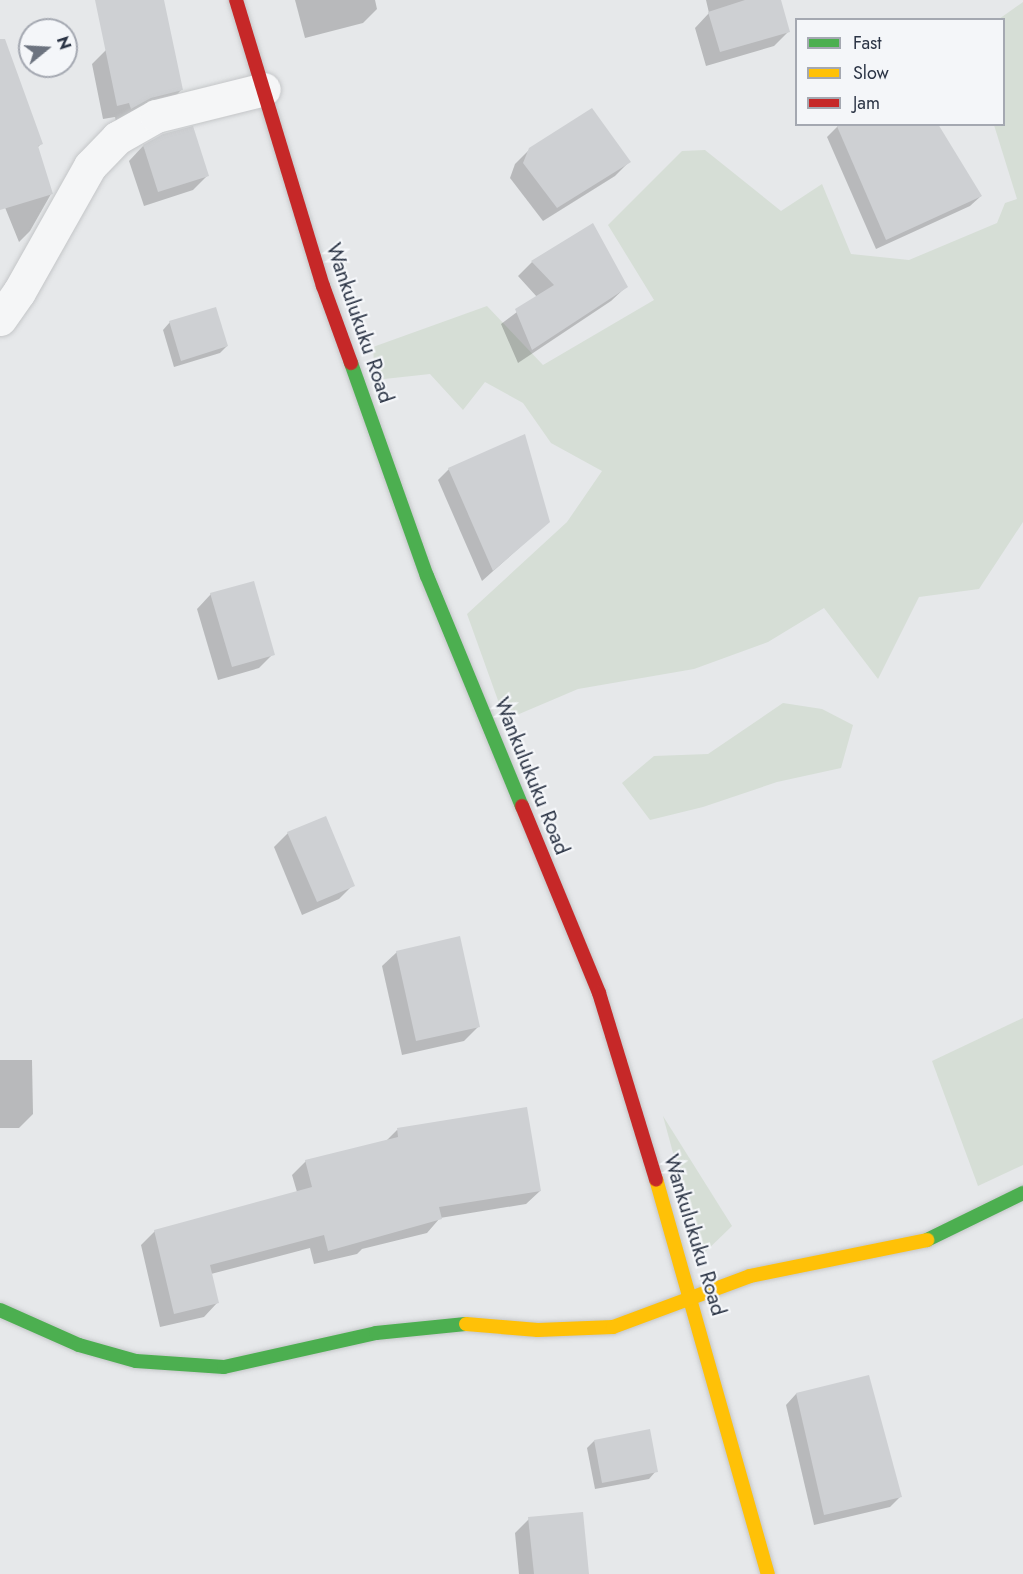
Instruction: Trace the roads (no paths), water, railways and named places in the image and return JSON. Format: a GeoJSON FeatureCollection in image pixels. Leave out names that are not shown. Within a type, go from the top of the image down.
{"type":"FeatureCollection","features":[{"type":"Feature","properties":{"kind":"main road","name":"Wankulukuku Road"},"geometry":{"type":"LineString","coordinates":[[236,0],[323,286],[427,576],[599,993],[692,1296],[768,1574]]}},
{"type":"Feature","properties":{"kind":"main road"},"geometry":{"type":"LineString","coordinates":[[0,1310],[79,1345],[136,1361],[225,1366],[376,1333],[462,1324],[538,1329],[614,1328],[692,1296],[750,1276],[916,1245],[1023,1193]]}},
{"type":"Feature","properties":{"kind":"street"},"geometry":{"type":"LineString","coordinates":[[0,319],[19,292],[90,166],[117,138],[156,116],[264,89]]}}]}
